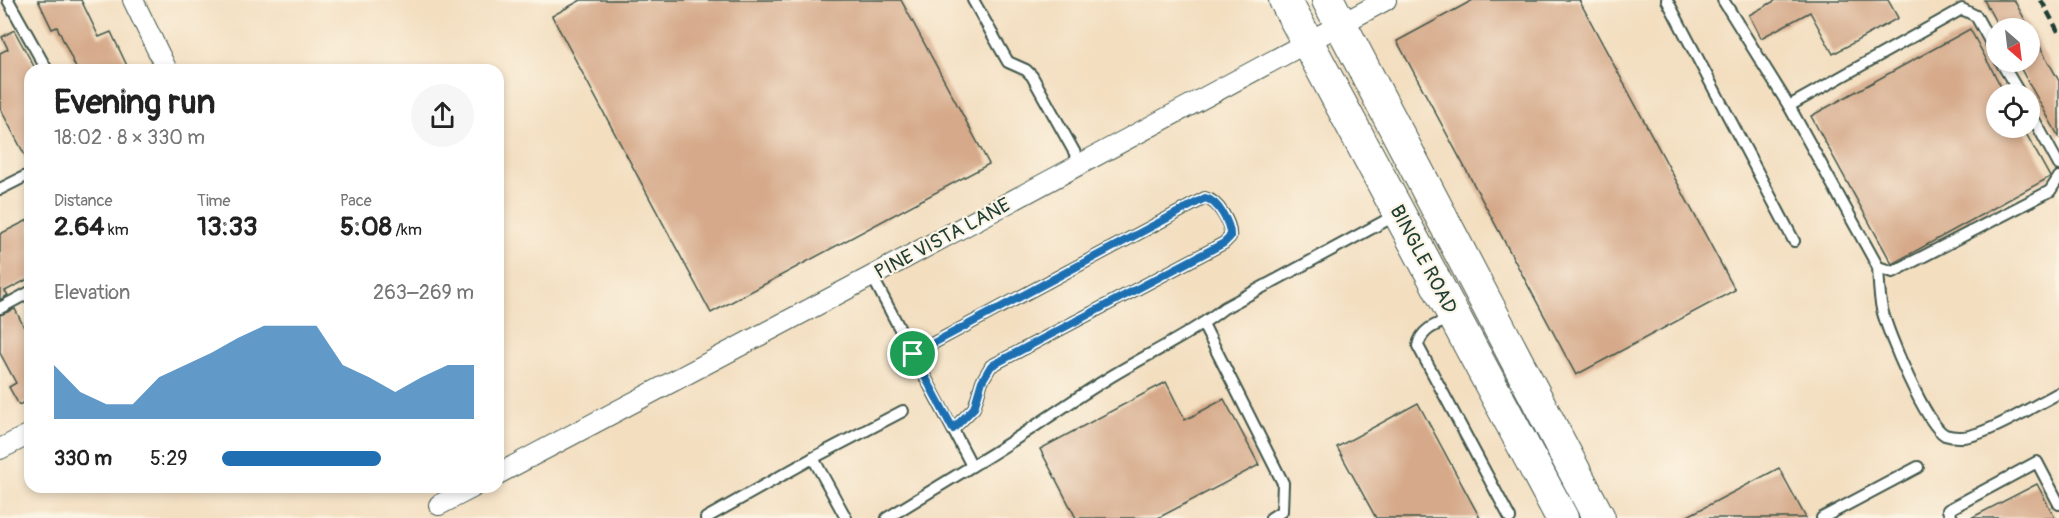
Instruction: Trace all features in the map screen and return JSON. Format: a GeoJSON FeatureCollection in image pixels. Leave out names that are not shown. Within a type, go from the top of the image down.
{"type":"FeatureCollection","features":[{"type":"Feature","properties":{"kind":"main road","name":"BINGLE ROAD"},"geometry":{"type":"LineString","coordinates":[[1285,0],[1562,518]]}},
{"type":"Feature","properties":{"kind":"main road","name":"BINGLE ROAD"},"geometry":{"type":"LineString","coordinates":[[1334,12],[1599,518]]}},
{"type":"Feature","properties":{"kind":"main road"},"geometry":{"type":"LineString","coordinates":[[1456,317],[1485,301]]}},
{"type":"Feature","properties":{"kind":"street"},"geometry":{"type":"LineString","coordinates":[[133,0],[164,64]]}},
{"type":"Feature","properties":{"kind":"street","name":"PINE VISTA LANE"},"geometry":{"type":"LineString","coordinates":[[504,471],[1308,43],[1334,12],[1386,0]]}},
{"type":"Feature","properties":{"kind":"street"},"geometry":{"type":"LineString","coordinates":[[0,449],[24,437]]}},
{"type":"Feature","properties":{"kind":"street"},"geometry":{"type":"LineString","coordinates":[[439,505],[462,493]]}},
{"type":"Feature","properties":{"kind":"lane"},"geometry":{"type":"LineString","coordinates":[[8,0],[44,64]]}},
{"type":"Feature","properties":{"kind":"lane"},"geometry":{"type":"LineString","coordinates":[[973,0],[1008,62],[1026,70],[1032,76],[1080,164]]}},
{"type":"Feature","properties":{"kind":"lane"},"geometry":{"type":"LineString","coordinates":[[1667,0],[1794,241]]}},
{"type":"Feature","properties":{"kind":"lane"},"geometry":{"type":"LineString","coordinates":[[1723,0],[1789,106],[1878,267],[1881,307],[1891,337],[1933,422],[1945,435],[1960,437],[1982,432],[2059,393]]}},
{"type":"Feature","properties":{"kind":"lane"},"geometry":{"type":"LineString","coordinates":[[1789,106],[1962,9],[1976,16],[1986,34]]}},
{"type":"Feature","properties":{"kind":"lane"},"geometry":{"type":"LineString","coordinates":[[2040,130],[2059,165]]}},
{"type":"Feature","properties":{"kind":"lane"},"geometry":{"type":"LineString","coordinates":[[0,189],[24,177]]}},
{"type":"Feature","properties":{"kind":"lane"},"geometry":{"type":"LineString","coordinates":[[1878,267],[1893,272],[2050,191],[2059,177]]}},
{"type":"Feature","properties":{"kind":"lane"},"geometry":{"type":"LineString","coordinates":[[913,354],[1205,198],[1217,206],[1224,217],[1231,231],[1230,237],[1224,243],[991,366],[982,381],[974,408],[953,429]]}},
{"type":"Feature","properties":{"kind":"lane"},"geometry":{"type":"LineString","coordinates":[[887,518],[972,465],[996,453],[1107,380],[1203,324],[1224,308],[1400,213]]}},
{"type":"Feature","properties":{"kind":"lane"},"geometry":{"type":"LineString","coordinates":[[872,276],[972,465]]}},
{"type":"Feature","properties":{"kind":"lane"},"geometry":{"type":"LineString","coordinates":[[0,308],[24,296]]}},
{"type":"Feature","properties":{"kind":"lane"},"geometry":{"type":"LineString","coordinates":[[1456,317],[1426,330],[1420,337],[1418,346],[1510,518]]}},
{"type":"Feature","properties":{"kind":"lane"},"geometry":{"type":"LineString","coordinates":[[1203,324],[1284,483],[1282,511],[1271,518]]}},
{"type":"Feature","properties":{"kind":"lane"},"geometry":{"type":"LineString","coordinates":[[706,518],[903,411]]}},
{"type":"Feature","properties":{"kind":"lane"},"geometry":{"type":"LineString","coordinates":[[813,458],[846,518]]}},
{"type":"Feature","properties":{"kind":"lane"},"geometry":{"type":"LineString","coordinates":[[1952,518],[1948,510],[2037,462],[2059,504]]}},
{"type":"Feature","properties":{"kind":"lane"},"geometry":{"type":"LineString","coordinates":[[1822,518],[1918,467]]}},
{"type":"Feature","properties":{"kind":"building"},"geometry":{"type":"Polygon","coordinates":[[[38,0],[81,0],[99,37],[111,32],[126,64],[74,64],[57,27],[52,29],[38,0]]]}},
{"type":"Feature","properties":{"kind":"building"},"geometry":{"type":"Polygon","coordinates":[[[581,0],[901,0],[989,164],[711,313],[552,16],[581,0]]]}},
{"type":"Feature","properties":{"kind":"building"},"geometry":{"type":"Polygon","coordinates":[[[1473,0],[1579,0],[1735,290],[1576,375],[1397,41],[1473,0]]]}},
{"type":"Feature","properties":{"kind":"building"},"geometry":{"type":"Polygon","coordinates":[[[1776,0],[1888,0],[1898,18],[1833,54],[1810,12],[1761,38],[1749,15],[1776,0]]]}},
{"type":"Feature","properties":{"kind":"building"},"geometry":{"type":"Polygon","coordinates":[[[1984,0],[2014,0],[2024,18],[1994,18],[1984,0]]]}},
{"type":"Feature","properties":{"kind":"building"},"geometry":{"type":"Polygon","coordinates":[[[1970,29],[1986,59],[1986,72],[1993,72],[2000,84],[1986,84],[1986,138],[2029,138],[2050,177],[1892,264],[1811,116],[1970,29]]]}},
{"type":"Feature","properties":{"kind":"building"},"geometry":{"type":"Polygon","coordinates":[[[14,30],[33,64],[24,64],[24,154],[0,108],[0,53],[8,49],[2,37],[14,30]]]}},
{"type":"Feature","properties":{"kind":"building"},"geometry":{"type":"Polygon","coordinates":[[[2040,47],[2059,81],[2059,137],[2040,103],[2040,84],[2029,84],[2023,72],[2040,72],[2040,47]]]}},
{"type":"Feature","properties":{"kind":"building"},"geometry":{"type":"Polygon","coordinates":[[[24,222],[24,281],[5,291],[8,295],[0,300],[0,234],[24,222]]]}},
{"type":"Feature","properties":{"kind":"building"},"geometry":{"type":"Polygon","coordinates":[[[15,309],[24,327],[24,402],[19,405],[9,387],[16,383],[0,353],[0,315],[15,309]]]}},
{"type":"Feature","properties":{"kind":"building"},"geometry":{"type":"Polygon","coordinates":[[[1166,382],[1185,420],[1224,399],[1259,465],[1158,518],[1076,518],[1040,449],[1166,382]]]}},
{"type":"Feature","properties":{"kind":"building"},"geometry":{"type":"Polygon","coordinates":[[[1418,403],[1480,518],[1376,518],[1337,447],[1418,403]]]}},
{"type":"Feature","properties":{"kind":"building"},"geometry":{"type":"Polygon","coordinates":[[[1779,468],[1806,518],[1684,518],[1779,468]]]}},
{"type":"Feature","properties":{"kind":"building"},"geometry":{"type":"Polygon","coordinates":[[[2037,484],[2055,518],[1971,518],[2037,484]]]}},
{"type":"Feature","properties":{"kind":"railway"},"geometry":{"type":"LineString","coordinates":[[2041,0],[2059,33]]}},
{"type":"Feature","properties":{"kind":"route"},"geometry":{"type":"LineString","coordinates":[[1205,198],[1217,206],[1231,231],[1230,237],[1224,243],[991,366],[982,381],[980,395],[974,408],[953,429],[913,354],[1205,198]]}}]}
